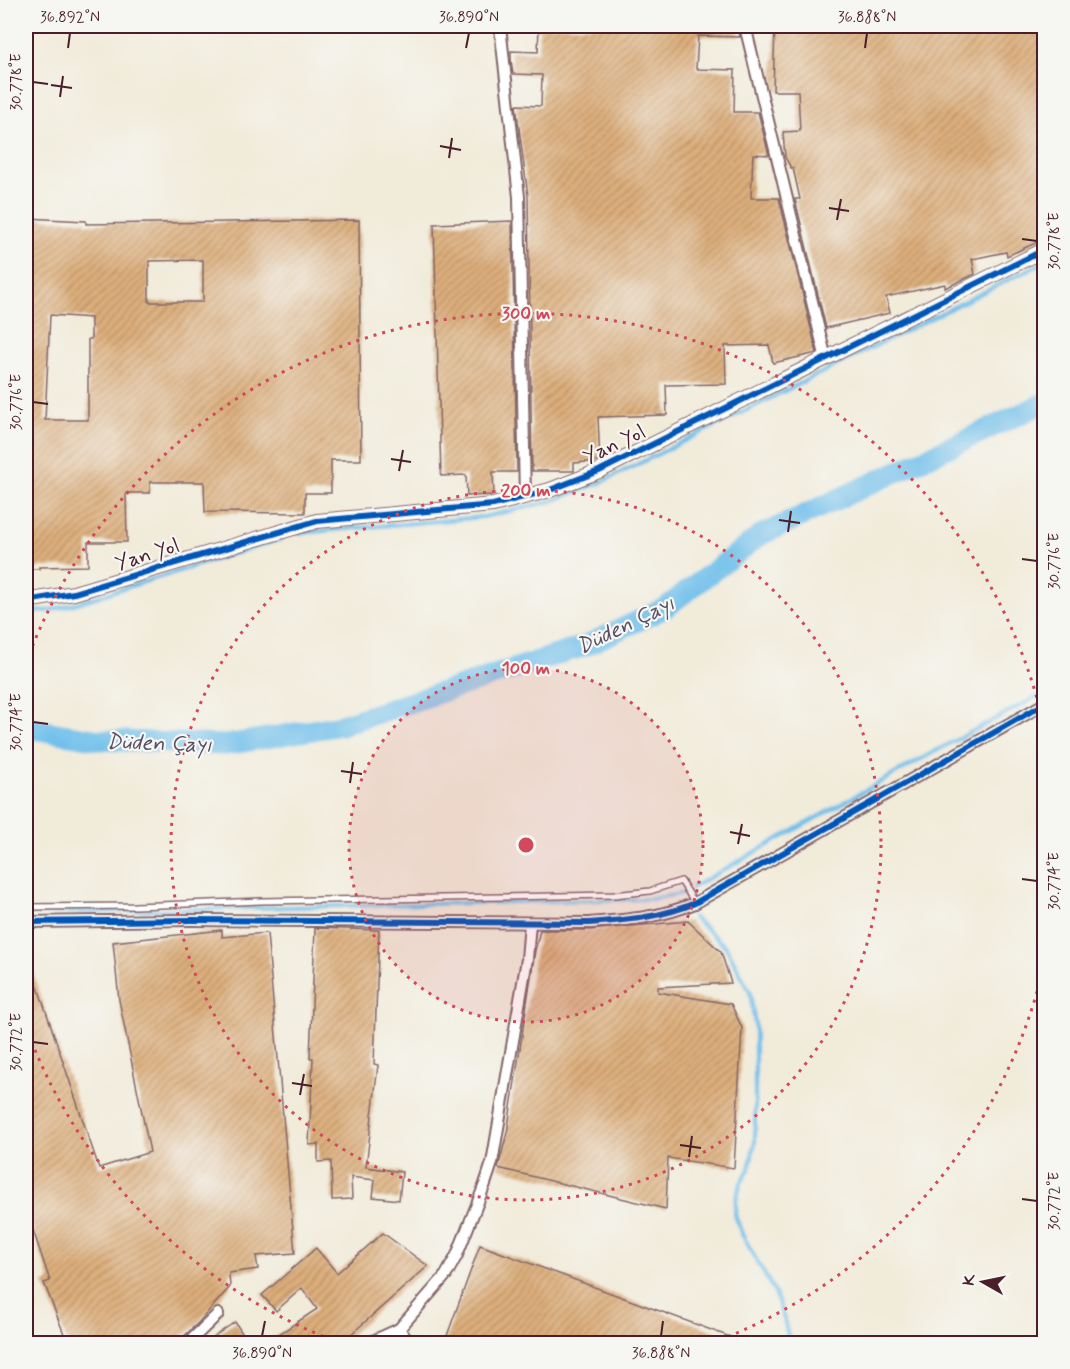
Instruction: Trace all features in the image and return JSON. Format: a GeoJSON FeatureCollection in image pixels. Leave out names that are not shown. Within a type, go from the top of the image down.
{"type":"FeatureCollection","features":[{"type":"Feature","properties":{"kind":"street"},"geometry":{"type":"LineString","coordinates":[[500,26],[519,197],[525,497]]}},
{"type":"Feature","properties":{"kind":"street"},"geometry":{"type":"LineString","coordinates":[[745,26],[826,359]]}},
{"type":"Feature","properties":{"kind":"street","name":"Yan Yol"},"geometry":{"type":"LineString","coordinates":[[26,601],[74,592],[317,521],[493,506],[550,490],[599,471],[1044,250]]}},
{"type":"Feature","properties":{"kind":"street"},"geometry":{"type":"LineString","coordinates":[[26,922],[84,919],[589,923],[644,919],[695,903],[1044,704]]}},
{"type":"Feature","properties":{"kind":"street"},"geometry":{"type":"LineString","coordinates":[[366,1344],[399,1329],[446,1275],[457,1255],[485,1184],[492,1163],[523,980],[530,922]]}},
{"type":"Feature","properties":{"kind":"street"},"geometry":{"type":"LineString","coordinates":[[187,1344],[218,1314]]}},
{"type":"Feature","properties":{"kind":"street"},"geometry":{"type":"LineString","coordinates":[[399,1329],[410,1344]]}},
{"type":"Feature","properties":{"kind":"lane"},"geometry":{"type":"LineString","coordinates":[[26,907],[82,908],[261,901],[614,895],[650,891],[681,881],[695,903]]}},
{"type":"Feature","properties":{"kind":"lane"},"geometry":{"type":"LineString","coordinates":[[82,908],[84,919]]}},
{"type":"Feature","properties":{"kind":"building"},"geometry":{"type":"Polygon","coordinates":[[[539,26],[738,26],[740,37],[698,36],[696,69],[735,70],[734,112],[758,112],[769,155],[753,154],[751,198],[779,198],[817,353],[773,363],[769,345],[725,346],[726,384],[666,385],[667,415],[598,417],[600,461],[574,463],[574,471],[532,471],[528,196],[516,105],[541,106],[542,75],[513,74],[511,51],[538,52],[539,26]]]}},
{"type":"Feature","properties":{"kind":"building"},"geometry":{"type":"Polygon","coordinates":[[[775,26],[1044,26],[1044,239],[1007,256],[1006,252],[972,259],[975,274],[945,288],[945,284],[886,297],[890,313],[826,328],[795,199],[800,199],[793,168],[785,157],[783,132],[800,131],[798,91],[773,91],[775,26]]]}},
{"type":"Feature","properties":{"kind":"building"},"geometry":{"type":"Polygon","coordinates":[[[26,218],[86,221],[86,224],[359,220],[361,460],[331,460],[331,493],[305,493],[305,513],[205,512],[204,482],[150,482],[150,493],[126,493],[127,542],[88,542],[88,566],[26,569],[26,218]],[[203,260],[149,261],[149,302],[203,302],[203,260]],[[50,315],[45,420],[88,420],[88,339],[91,339],[91,318],[50,315]]]}},
{"type":"Feature","properties":{"kind":"building"},"geometry":{"type":"Polygon","coordinates":[[[512,221],[517,472],[493,472],[494,495],[467,496],[466,475],[441,476],[434,224],[512,221]]]}},
{"type":"Feature","properties":{"kind":"building"},"geometry":{"type":"Polygon","coordinates":[[[688,921],[721,952],[731,983],[658,987],[658,992],[731,1004],[742,1028],[734,1168],[668,1158],[666,1209],[498,1168],[507,1133],[540,930],[590,930],[688,921]]]}},
{"type":"Feature","properties":{"kind":"building"},"geometry":{"type":"Polygon","coordinates":[[[315,928],[379,930],[374,1064],[378,1065],[366,1167],[402,1172],[399,1200],[373,1197],[375,1180],[351,1177],[352,1199],[332,1200],[331,1161],[318,1162],[318,1144],[309,1145],[315,928]]]}},
{"type":"Feature","properties":{"kind":"building"},"geometry":{"type":"Polygon","coordinates":[[[222,930],[222,937],[267,933],[295,1253],[256,1256],[258,1269],[229,1273],[230,1287],[198,1323],[172,1344],[68,1344],[44,1283],[50,1281],[26,1209],[26,955],[99,1168],[150,1152],[119,1000],[113,942],[222,930]]]}},
{"type":"Feature","properties":{"kind":"building"},"geometry":{"type":"Polygon","coordinates":[[[383,1233],[428,1266],[340,1344],[264,1344],[317,1309],[302,1288],[276,1311],[262,1295],[316,1248],[337,1273],[383,1233]]]}},
{"type":"Feature","properties":{"kind":"building"},"geometry":{"type":"Polygon","coordinates":[[[480,1245],[744,1342],[744,1344],[444,1344],[480,1245]]]}},
{"type":"Feature","properties":{"kind":"building"},"geometry":{"type":"Polygon","coordinates":[[[235,1322],[249,1344],[203,1344],[235,1322]]]}},
{"type":"Feature","properties":{"kind":"waterway"},"geometry":{"type":"LineString","coordinates":[[299,533],[484,517],[549,502],[600,483],[1044,262]]}},
{"type":"Feature","properties":{"kind":"waterway","name":"Düden Çayı"},"geometry":{"type":"LineString","coordinates":[[26,728],[100,740],[226,745],[341,725],[587,645],[665,608],[761,535],[1044,403]]}},
{"type":"Feature","properties":{"kind":"waterway"},"geometry":{"type":"LineString","coordinates":[[26,612],[47,611],[74,604],[281,539]]}},
{"type":"Feature","properties":{"kind":"waterway"},"geometry":{"type":"LineString","coordinates":[[693,887],[1044,693]]}},
{"type":"Feature","properties":{"kind":"waterway"},"geometry":{"type":"LineString","coordinates":[[26,913],[652,899],[683,893]]}},
{"type":"Feature","properties":{"kind":"waterway"},"geometry":{"type":"LineString","coordinates":[[693,917],[726,947],[750,992],[755,1025],[755,1142],[749,1169],[736,1199],[735,1215],[742,1234],[775,1293],[790,1344]]}},
{"type":"Feature","properties":{"kind":"cycle path"},"geometry":{"type":"LineString","coordinates":[[26,601],[74,593],[317,521],[493,505],[550,490],[599,471],[1044,250]]}},
{"type":"Feature","properties":{"kind":"cycle path"},"geometry":{"type":"LineString","coordinates":[[26,922],[191,920],[589,923],[656,915],[695,903],[1044,704]]}}]}
